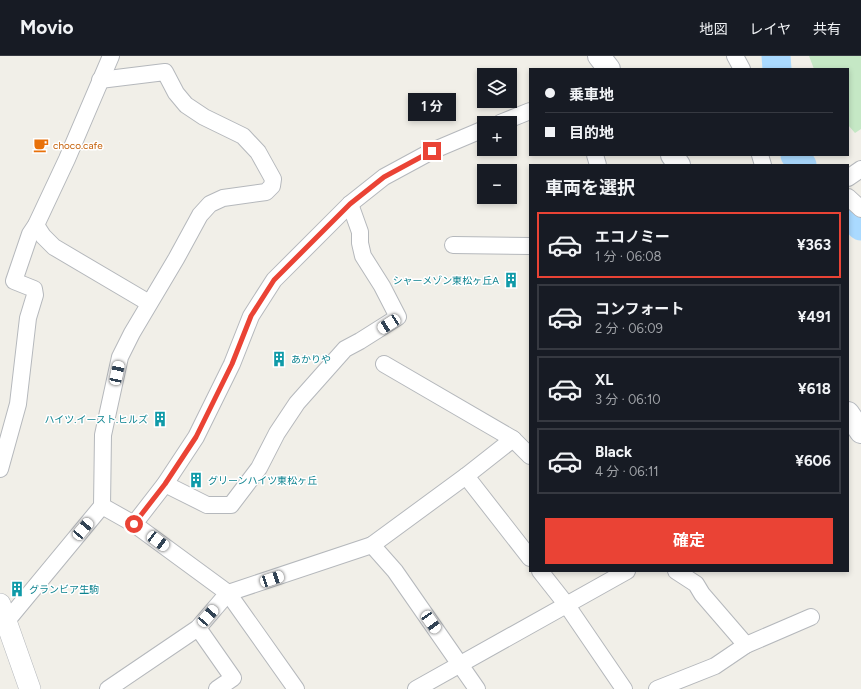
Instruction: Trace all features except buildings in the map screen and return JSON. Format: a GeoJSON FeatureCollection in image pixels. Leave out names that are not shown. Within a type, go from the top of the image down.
{"type":"FeatureCollection","features":[{"type":"Feature","properties":{"kind":"main road"},"geometry":{"type":"LineString","coordinates":[[599,56],[608,68]]}},
{"type":"Feature","properties":{"kind":"main road"},"geometry":{"type":"LineString","coordinates":[[849,414],[861,432]]}},
{"type":"Feature","properties":{"kind":"street"},"geometry":{"type":"LineString","coordinates":[[0,470],[18,404],[28,318],[35,295],[34,289],[14,281],[30,234],[36,225],[68,159],[111,56]]}},
{"type":"Feature","properties":{"kind":"street"},"geometry":{"type":"LineString","coordinates":[[735,56],[741,68]]}},
{"type":"Feature","properties":{"kind":"street"},"geometry":{"type":"LineString","coordinates":[[30,689],[3,613],[102,506],[103,435],[120,357],[149,303],[200,216],[210,204],[223,198],[266,192],[272,186],[273,179],[258,152],[243,136],[204,117],[186,105],[176,93],[165,72],[100,80]]}},
{"type":"Feature","properties":{"kind":"street"},"geometry":{"type":"LineString","coordinates":[[517,116],[529,111]]}},
{"type":"Feature","properties":{"kind":"street"},"geometry":{"type":"LineString","coordinates":[[134,524],[165,484],[196,437],[232,364],[251,316],[274,280],[350,204],[384,177],[432,151],[477,132]]}},
{"type":"Feature","properties":{"kind":"street"},"geometry":{"type":"LineString","coordinates":[[849,177],[861,169]]}},
{"type":"Feature","properties":{"kind":"street"},"geometry":{"type":"LineString","coordinates":[[849,198],[861,209]]}},
{"type":"Feature","properties":{"kind":"street"},"geometry":{"type":"LineString","coordinates":[[165,484],[207,505],[231,505],[260,468],[277,433],[297,402],[345,348],[398,317],[382,286],[363,256],[360,243],[360,232],[350,204]]}},
{"type":"Feature","properties":{"kind":"street"},"geometry":{"type":"LineString","coordinates":[[36,225],[43,236],[54,247],[149,303]]}},
{"type":"Feature","properties":{"kind":"street"},"geometry":{"type":"LineString","coordinates":[[454,244],[529,246]]}},
{"type":"Feature","properties":{"kind":"street"},"geometry":{"type":"LineString","coordinates":[[352,345],[365,354]]}},
{"type":"Feature","properties":{"kind":"street"},"geometry":{"type":"LineString","coordinates":[[384,364],[513,439],[529,455]]}},
{"type":"Feature","properties":{"kind":"street"},"geometry":{"type":"LineString","coordinates":[[108,689],[198,628],[228,593],[372,545],[466,476],[513,439]]}},
{"type":"Feature","properties":{"kind":"street"},"geometry":{"type":"LineString","coordinates":[[466,476],[529,557]]}},
{"type":"Feature","properties":{"kind":"street"},"geometry":{"type":"LineString","coordinates":[[102,506],[134,524],[228,593],[296,689]]}},
{"type":"Feature","properties":{"kind":"street"},"geometry":{"type":"LineString","coordinates":[[372,545],[395,571],[477,689]]}},
{"type":"Feature","properties":{"kind":"street"},"geometry":{"type":"LineString","coordinates":[[541,572],[566,604],[624,689]]}},
{"type":"Feature","properties":{"kind":"street"},"geometry":{"type":"LineString","coordinates":[[416,689],[461,665],[566,604],[626,572]]}},
{"type":"Feature","properties":{"kind":"street"},"geometry":{"type":"LineString","coordinates":[[678,572],[696,584],[702,594],[746,646]]}},
{"type":"Feature","properties":{"kind":"street"},"geometry":{"type":"LineString","coordinates":[[657,689],[715,666],[746,646],[811,617]]}},
{"type":"Feature","properties":{"kind":"street"},"geometry":{"type":"LineString","coordinates":[[198,628],[233,678],[217,689]]}},
{"type":"Feature","properties":{"kind":"green space"},"geometry":{"type":"Polygon","coordinates":[[[809,56],[861,56],[861,129],[855,133],[849,126],[849,68],[814,68],[809,56]]]}},
{"type":"Feature","properties":{"kind":"waterway"},"geometry":{"type":"LineString","coordinates":[[776,56],[777,68]]}},
{"type":"Feature","properties":{"kind":"waterway"},"geometry":{"type":"LineString","coordinates":[[796,156],[801,164]]}},
{"type":"Feature","properties":{"kind":"waterway"},"geometry":{"type":"LineString","coordinates":[[849,214],[861,226]]}},
{"type":"Feature","properties":{"kind":"place","name":"choco.cafe"},"geometry":{"type":"Point","coordinates":[41,145]}},
{"type":"Feature","properties":{"kind":"place","name":"シャーメゾン東松ヶ丘A"},"geometry":{"type":"Point","coordinates":[511,280]}},
{"type":"Feature","properties":{"kind":"place","name":"あかりや"},"geometry":{"type":"Point","coordinates":[279,359]}},
{"type":"Feature","properties":{"kind":"place","name":"ハイツ.イースト.ヒルズ"},"geometry":{"type":"Point","coordinates":[160,419]}},
{"type":"Feature","properties":{"kind":"place","name":"グリーンハイツ東松ヶ丘"},"geometry":{"type":"Point","coordinates":[196,480]}},
{"type":"Feature","properties":{"kind":"place","name":"グランビア生駒"},"geometry":{"type":"Point","coordinates":[17,589]}},
{"type":"Feature","properties":{"kind":"route"},"geometry":{"type":"LineString","coordinates":[[134,524],[165,484],[196,437],[232,364],[251,316],[274,280],[350,204],[384,177],[432,151]]}}]}
